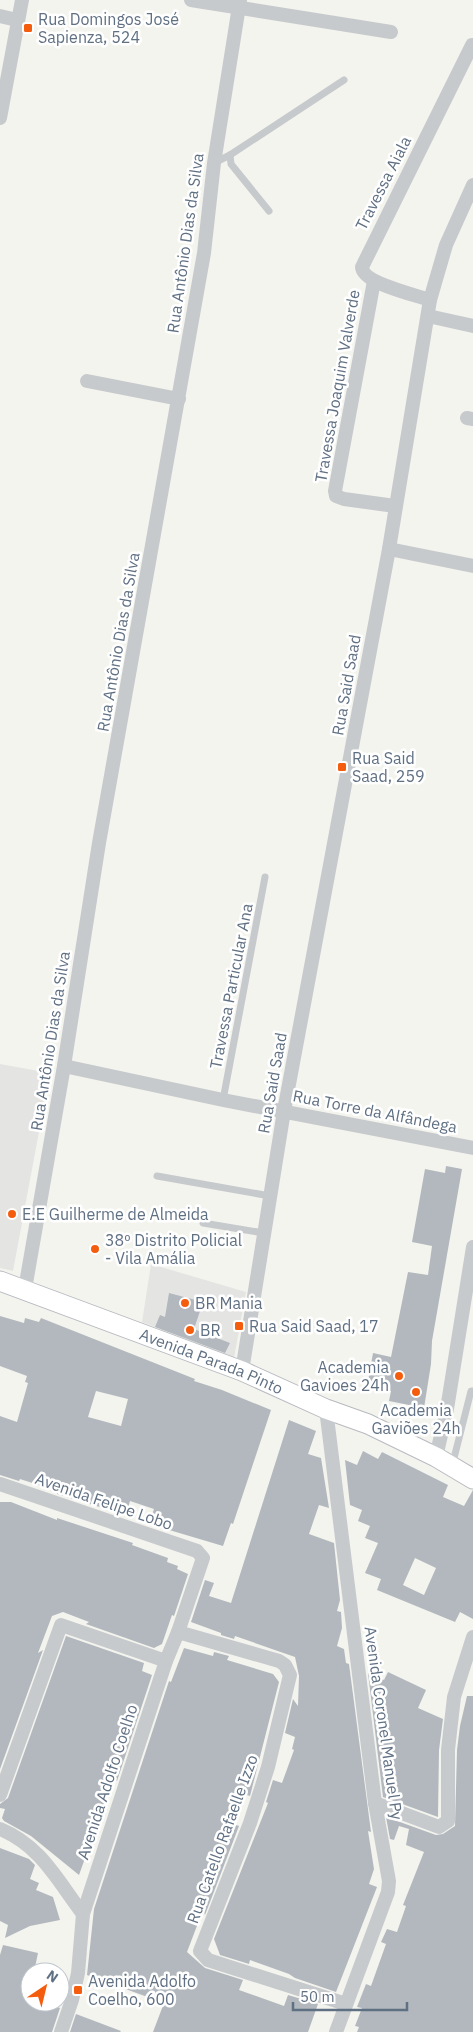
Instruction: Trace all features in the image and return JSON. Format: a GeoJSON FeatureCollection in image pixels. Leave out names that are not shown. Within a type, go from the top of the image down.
{"type":"FeatureCollection","features":[{"type":"Feature","properties":{"kind":"main road","name":"Avenida Parada Pinto"},"geometry":{"type":"LineString","coordinates":[[0,1281],[242,1371],[326,1409],[368,1424],[436,1457],[473,1479]]}},
{"type":"Feature","properties":{"kind":"street"},"geometry":{"type":"LineString","coordinates":[[0,118],[22,0]]}},
{"type":"Feature","properties":{"kind":"street"},"geometry":{"type":"LineString","coordinates":[[191,0],[239,4],[391,32]]}},
{"type":"Feature","properties":{"kind":"street","name":"Rua Antônio Dias da Silva"},"geometry":{"type":"LineString","coordinates":[[25,1290],[64,1066],[99,843],[204,253],[214,162],[239,4]]}},
{"type":"Feature","properties":{"kind":"street"},"geometry":{"type":"LineString","coordinates":[[0,16],[17,20]]}},
{"type":"Feature","properties":{"kind":"street","name":"Travessa Aiala"},"geometry":{"type":"LineString","coordinates":[[374,281],[364,274],[363,262],[472,45]]}},
{"type":"Feature","properties":{"kind":"street","name":"Rua Said Saad"},"geometry":{"type":"LineString","coordinates":[[242,1371],[284,1112],[389,549],[430,300],[446,245],[473,185]]}},
{"type":"Feature","properties":{"kind":"street"},"geometry":{"type":"LineString","coordinates":[[374,281],[430,300]]}},
{"type":"Feature","properties":{"kind":"street","name":"Travessa Joaquim Valverde"},"geometry":{"type":"LineString","coordinates":[[374,281],[335,492],[336,496],[344,499],[396,506]]}},
{"type":"Feature","properties":{"kind":"street"},"geometry":{"type":"LineString","coordinates":[[428,316],[473,326]]}},
{"type":"Feature","properties":{"kind":"street"},"geometry":{"type":"LineString","coordinates":[[87,381],[179,399]]}},
{"type":"Feature","properties":{"kind":"street"},"geometry":{"type":"LineString","coordinates":[[389,549],[473,566]]}},
{"type":"Feature","properties":{"kind":"street","name":"Rua Torre da Alfândega"},"geometry":{"type":"LineString","coordinates":[[64,1066],[223,1100],[473,1148]]}},
{"type":"Feature","properties":{"kind":"street"},"geometry":{"type":"LineString","coordinates":[[436,1457],[448,1401],[473,1248]]}},
{"type":"Feature","properties":{"kind":"street","name":"Avenida Coronel Manuel Py"},"geometry":{"type":"LineString","coordinates":[[326,1409],[375,1803],[389,1873],[388,1892],[336,2032]]}},
{"type":"Feature","properties":{"kind":"street","name":"Avenida Felipe Lobo"},"geometry":{"type":"LineString","coordinates":[[0,1486],[197,1551]]}},
{"type":"Feature","properties":{"kind":"street","name":"Avenida Adolfo Coelho"},"geometry":{"type":"LineString","coordinates":[[61,2032],[78,1973],[83,1914],[166,1661],[203,1563],[202,1555],[197,1551]]}},
{"type":"Feature","properties":{"kind":"street"},"geometry":{"type":"LineString","coordinates":[[0,1795],[61,1625],[166,1661]]}},
{"type":"Feature","properties":{"kind":"street","name":"Rua Catello Rafaelle Izzo"},"geometry":{"type":"LineString","coordinates":[[178,1632],[279,1661],[285,1665],[290,1675],[268,1768],[250,1824],[200,1951],[208,1960],[346,2004]]}},
{"type":"Feature","properties":{"kind":"street"},"geometry":{"type":"LineString","coordinates":[[375,1803],[439,1826],[448,1821],[448,1750],[454,1697],[473,1637]]}},
{"type":"Feature","properties":{"kind":"street"},"geometry":{"type":"LineString","coordinates":[[0,1829],[18,1837],[34,1849],[83,1914]]}},
{"type":"Feature","properties":{"kind":"lane"},"geometry":{"type":"LineString","coordinates":[[214,162],[230,155],[344,80]]}},
{"type":"Feature","properties":{"kind":"lane"},"geometry":{"type":"LineString","coordinates":[[230,155],[231,164],[269,211]]}},
{"type":"Feature","properties":{"kind":"lane","name":"Travessa Particular Ana"},"geometry":{"type":"LineString","coordinates":[[223,1100],[265,877]]}},
{"type":"Feature","properties":{"kind":"lane"},"geometry":{"type":"LineString","coordinates":[[157,1176],[270,1196]]}},
{"type":"Feature","properties":{"kind":"lane"},"geometry":{"type":"LineString","coordinates":[[203,1224],[264,1232]]}},
{"type":"Feature","properties":{"kind":"lane"},"geometry":{"type":"LineString","coordinates":[[452,1467],[471,1391],[473,1391]]}},
{"type":"Feature","properties":{"kind":"shaded area","name":"E.E Guilherme de Almeida"},"geometry":{"type":"Polygon","coordinates":[[[0,1064],[50,1073],[13,1271],[0,1268],[0,1064]]]}},
{"type":"Feature","properties":{"kind":"shaded area"},"geometry":{"type":"Polygon","coordinates":[[[151,1264],[246,1292],[234,1358],[142,1322],[151,1264]]]}},
{"type":"Feature","properties":{"kind":"building"},"geometry":{"type":"Polygon","coordinates":[[[446,1166],[462,1169],[432,1341],[431,1364],[424,1408],[389,1401],[391,1391],[367,1387],[373,1353],[391,1357],[408,1272],[428,1275],[432,1246],[412,1242],[425,1169],[445,1173],[446,1166]]]}},
{"type":"Feature","properties":{"kind":"building"},"geometry":{"type":"Polygon","coordinates":[[[169,1293],[203,1302],[194,1329],[230,1343],[225,1353],[155,1327],[160,1315],[165,1317],[169,1293]]]}},
{"type":"Feature","properties":{"kind":"building"},"geometry":{"type":"Polygon","coordinates":[[[0,1316],[24,1323],[25,1318],[39,1322],[41,1318],[195,1379],[194,1381],[271,1410],[233,1524],[231,1523],[223,1546],[149,1524],[154,1509],[130,1501],[126,1515],[57,1494],[57,1491],[20,1479],[19,1481],[0,1475],[0,1416],[17,1422],[28,1383],[25,1382],[27,1376],[0,1366],[0,1316]],[[96,1391],[88,1417],[121,1426],[128,1399],[96,1391]]]}},
{"type":"Feature","properties":{"kind":"building"},"geometry":{"type":"Polygon","coordinates":[[[289,1420],[316,1431],[308,1454],[321,1458],[329,1508],[319,1505],[309,1534],[334,1543],[340,1600],[337,1611],[341,1612],[342,1628],[337,1646],[344,1649],[346,1663],[349,1664],[371,1832],[368,1831],[374,1869],[369,1884],[377,1887],[336,1992],[250,1960],[249,1964],[220,1955],[214,1939],[268,1803],[266,1802],[273,1780],[282,1783],[294,1750],[292,1749],[295,1737],[285,1733],[293,1699],[298,1706],[299,1676],[295,1657],[235,1636],[234,1639],[221,1635],[221,1633],[191,1622],[205,1580],[214,1583],[209,1596],[231,1603],[289,1420]]]}},
{"type":"Feature","properties":{"kind":"building"},"geometry":{"type":"Polygon","coordinates":[[[363,1451],[378,1459],[382,1452],[448,1485],[443,1497],[464,1506],[473,1490],[473,1619],[460,1612],[455,1622],[377,1590],[381,1579],[365,1573],[378,1543],[365,1538],[370,1526],[358,1521],[362,1510],[350,1505],[345,1460],[357,1465],[363,1451]],[[415,1558],[403,1585],[424,1595],[436,1568],[415,1558]]]}},
{"type":"Feature","properties":{"kind":"building"},"geometry":{"type":"Polygon","coordinates":[[[0,1502],[11,1502],[57,1520],[57,1518],[133,1543],[132,1545],[168,1558],[167,1562],[178,1566],[177,1569],[188,1574],[162,1644],[154,1648],[86,1624],[89,1622],[63,1612],[52,1616],[38,1653],[43,1650],[0,1769],[0,1502]]]}},
{"type":"Feature","properties":{"kind":"building"},"geometry":{"type":"Polygon","coordinates":[[[66,1636],[144,1663],[142,1671],[152,1675],[117,1781],[113,1780],[79,1875],[31,1836],[4,1821],[2,1818],[5,1809],[0,1808],[0,1804],[8,1798],[66,1636]]]}},
{"type":"Feature","properties":{"kind":"building"},"geometry":{"type":"Polygon","coordinates":[[[184,1648],[213,1656],[214,1652],[229,1656],[227,1660],[273,1674],[279,1682],[250,1796],[235,1791],[225,1821],[239,1826],[205,1915],[203,1910],[187,1952],[205,1968],[243,1980],[239,1990],[284,2006],[288,1995],[318,2004],[308,2032],[153,2032],[164,2003],[87,1975],[94,1909],[169,1681],[171,1682],[184,1648]]]}},
{"type":"Feature","properties":{"kind":"building"},"geometry":{"type":"Polygon","coordinates":[[[388,1672],[426,1690],[418,1708],[443,1719],[439,1750],[438,1817],[383,1797],[368,1673],[384,1680],[388,1672]]]}},
{"type":"Feature","properties":{"kind":"building"},"geometry":{"type":"Polygon","coordinates":[[[467,1696],[473,1696],[473,2032],[357,2032],[359,2027],[355,2026],[362,2008],[357,2007],[366,1984],[371,1986],[386,1944],[381,1942],[387,1929],[397,1932],[406,1906],[403,1905],[424,1852],[406,1845],[409,1829],[399,1826],[394,1840],[390,1839],[386,1817],[436,1835],[443,1834],[455,1826],[457,1750],[467,1696]]]}},
{"type":"Feature","properties":{"kind":"building"},"geometry":{"type":"Polygon","coordinates":[[[0,1848],[29,1859],[35,1865],[30,1879],[39,1883],[36,1890],[53,1897],[60,1920],[30,1926],[5,1938],[8,1925],[0,1921],[0,1848]]]}},
{"type":"Feature","properties":{"kind":"building"},"geometry":{"type":"Polygon","coordinates":[[[3,1945],[38,1953],[36,1962],[20,1962],[20,2012],[59,2012],[52,2032],[0,2032],[0,1955],[3,1945]]]}},
{"type":"Feature","properties":{"kind":"building"},"geometry":{"type":"Polygon","coordinates":[[[76,2014],[121,2031],[70,2032],[76,2014]]]}},
{"type":"Feature","properties":{"kind":"place","name":"Rua Domingos José Sapienza, 524"},"geometry":{"type":"Point","coordinates":[28,28]}},
{"type":"Feature","properties":{"kind":"place","name":"Rua Said Saad, 259"},"geometry":{"type":"Point","coordinates":[342,767]}},
{"type":"Feature","properties":{"kind":"place","name":"E.E Guilherme de Almeida"},"geometry":{"type":"Point","coordinates":[12,1214]}},
{"type":"Feature","properties":{"kind":"place","name":"38º Distrito Policial - Vila Amália"},"geometry":{"type":"Point","coordinates":[95,1249]}},
{"type":"Feature","properties":{"kind":"place","name":"BR Mania"},"geometry":{"type":"Point","coordinates":[185,1303]}},
{"type":"Feature","properties":{"kind":"place","name":"Rua Said Saad, 17"},"geometry":{"type":"Point","coordinates":[239,1326]}},
{"type":"Feature","properties":{"kind":"place","name":"BR"},"geometry":{"type":"Point","coordinates":[190,1330]}},
{"type":"Feature","properties":{"kind":"place","name":"Academia Gavioes 24h"},"geometry":{"type":"Point","coordinates":[399,1376]}},
{"type":"Feature","properties":{"kind":"place","name":"Academia Gaviões 24h"},"geometry":{"type":"Point","coordinates":[416,1392]}},
{"type":"Feature","properties":{"kind":"place","name":"Avenida Adolfo Coelho, 600"},"geometry":{"type":"Point","coordinates":[78,1990]}}]}
